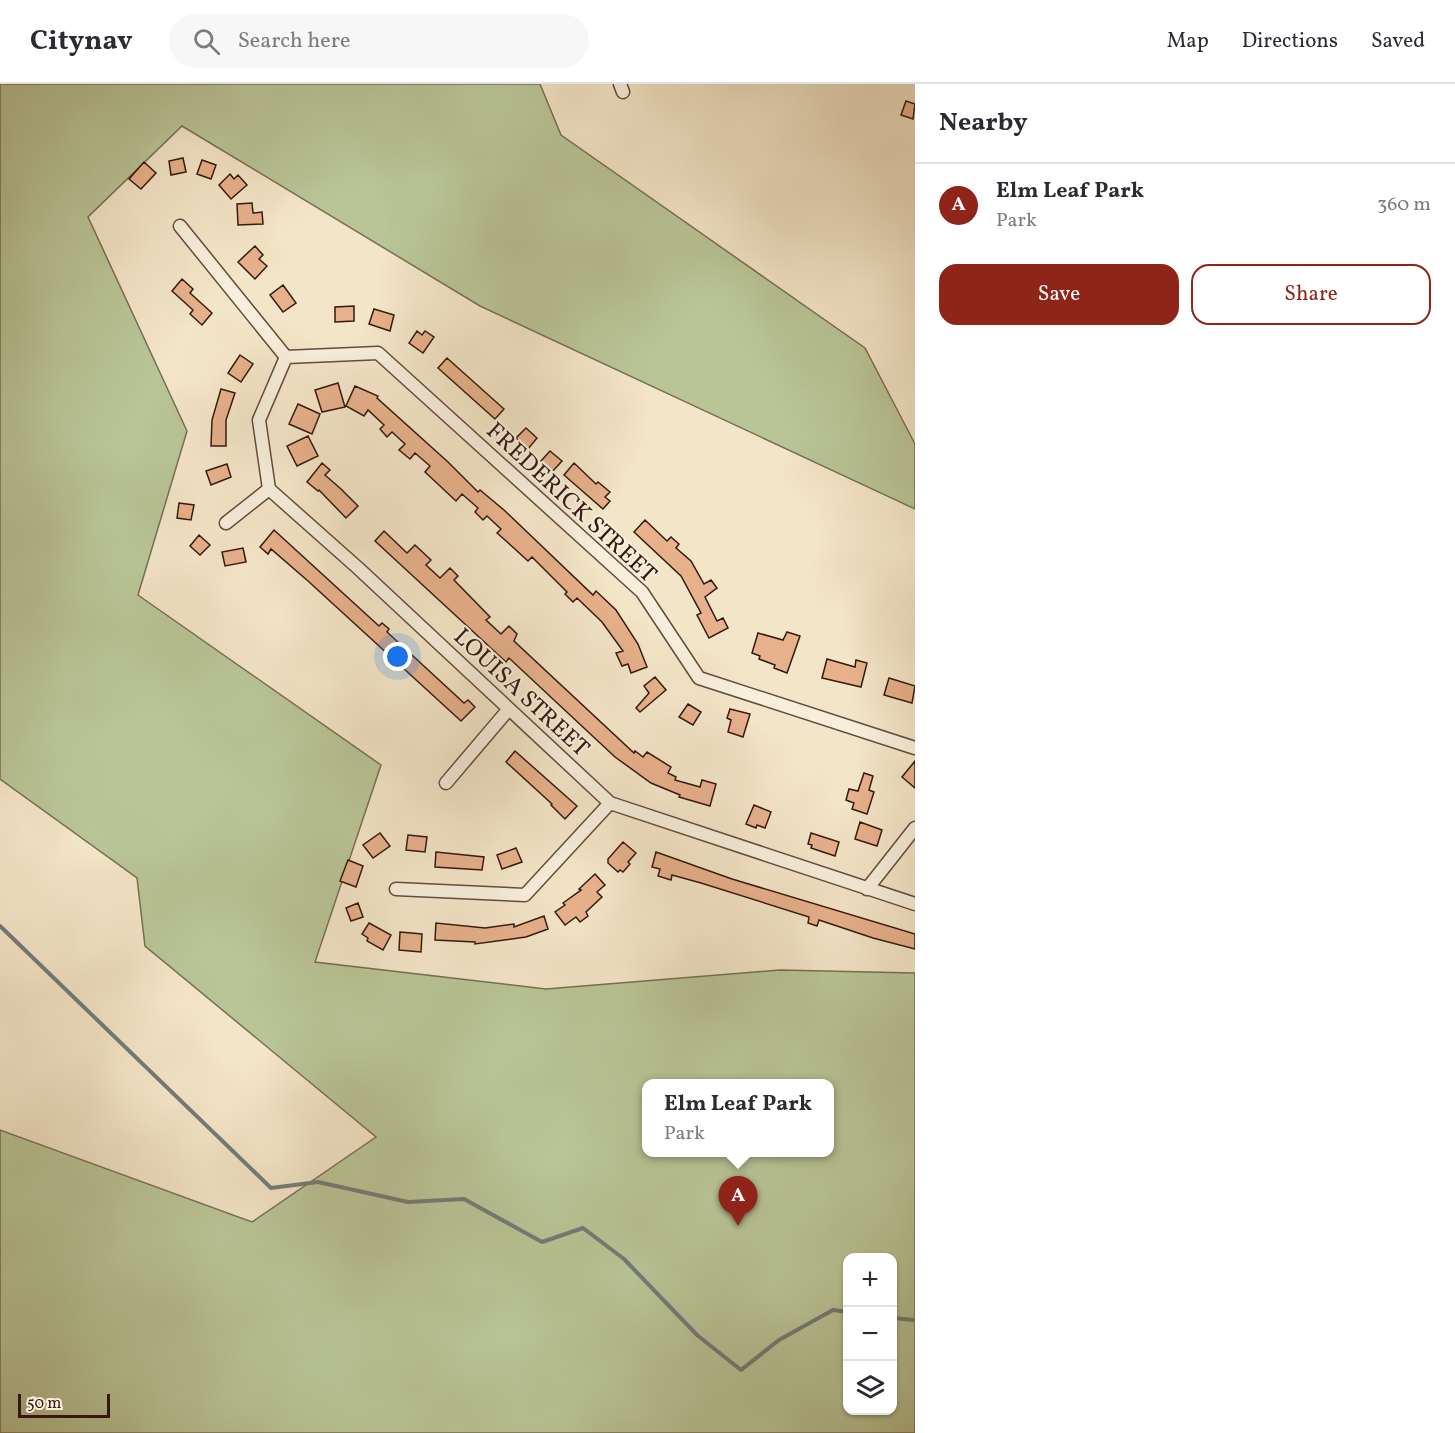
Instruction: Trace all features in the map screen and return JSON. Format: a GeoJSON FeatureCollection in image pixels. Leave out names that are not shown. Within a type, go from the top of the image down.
{"type":"FeatureCollection","features":[{"type":"Feature","properties":{"kind":"street"},"geometry":{"type":"LineString","coordinates":[[180,226],[286,357],[259,420],[269,489],[226,523]]}},
{"type":"Feature","properties":{"kind":"street","name":"FREDERICK STREET"},"geometry":{"type":"LineString","coordinates":[[286,357],[378,353],[642,592],[699,678],[915,748]]}},
{"type":"Feature","properties":{"kind":"street","name":"LOUISA STREET"},"geometry":{"type":"LineString","coordinates":[[269,489],[358,568],[610,803],[915,904]]}},
{"type":"Feature","properties":{"kind":"street"},"geometry":{"type":"LineString","coordinates":[[446,783],[508,710]]}},
{"type":"Feature","properties":{"kind":"street"},"geometry":{"type":"LineString","coordinates":[[396,889],[525,895],[610,803]]}},
{"type":"Feature","properties":{"kind":"street"},"geometry":{"type":"LineString","coordinates":[[867,889],[915,828]]}},
{"type":"Feature","properties":{"kind":"green space"},"geometry":{"type":"Polygon","coordinates":[[[0,84],[540,84],[561,135],[865,348],[915,444],[915,509],[480,306],[182,126],[88,217],[187,431],[138,595],[381,765],[315,962],[546,989],[780,970],[915,973],[915,1433],[0,1433],[0,1130],[252,1222],[376,1137],[145,946],[137,878],[0,779],[0,84]]]}},
{"type":"Feature","properties":{"kind":"building"},"geometry":{"type":"Polygon","coordinates":[[[906,101],[915,104],[913,119],[901,115],[906,101]]]}},
{"type":"Feature","properties":{"kind":"building"},"geometry":{"type":"Polygon","coordinates":[[[183,158],[186,172],[171,175],[169,161],[183,158]]]}},
{"type":"Feature","properties":{"kind":"building"},"geometry":{"type":"Polygon","coordinates":[[[202,160],[216,165],[211,179],[197,174],[202,160]]]}},
{"type":"Feature","properties":{"kind":"building"},"geometry":{"type":"Polygon","coordinates":[[[144,162],[156,173],[141,189],[129,179],[144,162]]]}},
{"type":"Feature","properties":{"kind":"building"},"geometry":{"type":"Polygon","coordinates":[[[230,174],[234,179],[238,175],[247,185],[231,199],[219,185],[230,174]]]}},
{"type":"Feature","properties":{"kind":"building"},"geometry":{"type":"Polygon","coordinates":[[[252,203],[253,213],[262,212],[263,224],[238,225],[237,204],[252,203]]]}},
{"type":"Feature","properties":{"kind":"building"},"geometry":{"type":"Polygon","coordinates":[[[255,246],[263,255],[259,259],[267,266],[255,279],[238,262],[255,246]]]}},
{"type":"Feature","properties":{"kind":"building"},"geometry":{"type":"Polygon","coordinates":[[[182,279],[193,289],[190,293],[212,313],[202,325],[190,314],[193,310],[172,291],[182,279]]]}},
{"type":"Feature","properties":{"kind":"building"},"geometry":{"type":"Polygon","coordinates":[[[283,285],[296,303],[283,312],[270,295],[283,285]]]}},
{"type":"Feature","properties":{"kind":"building"},"geometry":{"type":"Polygon","coordinates":[[[354,306],[354,321],[335,322],[335,307],[354,306]]]}},
{"type":"Feature","properties":{"kind":"building"},"geometry":{"type":"Polygon","coordinates":[[[374,309],[394,315],[390,331],[369,324],[374,309]]]}},
{"type":"Feature","properties":{"kind":"building"},"geometry":{"type":"Polygon","coordinates":[[[417,331],[422,335],[425,331],[434,337],[423,353],[409,343],[417,331]]]}},
{"type":"Feature","properties":{"kind":"building"},"geometry":{"type":"Polygon","coordinates":[[[240,355],[253,364],[241,382],[228,373],[240,355]]]}},
{"type":"Feature","properties":{"kind":"building"},"geometry":{"type":"Polygon","coordinates":[[[447,358],[504,409],[495,419],[438,368],[447,358]]]}},
{"type":"Feature","properties":{"kind":"building"},"geometry":{"type":"Polygon","coordinates":[[[338,383],[345,407],[322,412],[315,390],[338,383]]]}},
{"type":"Feature","properties":{"kind":"building"},"geometry":{"type":"Polygon","coordinates":[[[355,386],[378,396],[377,398],[478,492],[480,490],[504,510],[593,595],[596,591],[616,610],[638,644],[647,667],[631,673],[628,664],[622,666],[616,653],[623,651],[602,622],[577,598],[573,602],[565,594],[567,592],[532,557],[528,561],[497,533],[501,529],[487,516],[483,520],[475,512],[478,508],[462,494],[456,501],[425,472],[430,466],[415,453],[410,459],[399,450],[405,444],[392,432],[387,437],[380,429],[384,425],[368,410],[364,416],[346,406],[355,386]]]}},
{"type":"Feature","properties":{"kind":"building"},"geometry":{"type":"Polygon","coordinates":[[[221,389],[235,393],[226,420],[226,446],[211,446],[212,420],[221,389]]]}},
{"type":"Feature","properties":{"kind":"building"},"geometry":{"type":"Polygon","coordinates":[[[298,404],[320,414],[312,434],[289,424],[298,404]]]}},
{"type":"Feature","properties":{"kind":"building"},"geometry":{"type":"Polygon","coordinates":[[[526,428],[537,438],[528,449],[516,438],[526,428]]]}},
{"type":"Feature","properties":{"kind":"building"},"geometry":{"type":"Polygon","coordinates":[[[308,436],[318,456],[297,466],[287,446],[308,436]]]}},
{"type":"Feature","properties":{"kind":"building"},"geometry":{"type":"Polygon","coordinates":[[[550,451],[562,461],[552,472],[541,461],[550,451]]]}},
{"type":"Feature","properties":{"kind":"building"},"geometry":{"type":"Polygon","coordinates":[[[322,463],[330,470],[325,475],[358,506],[346,518],[319,490],[307,482],[322,463]]]}},
{"type":"Feature","properties":{"kind":"building"},"geometry":{"type":"Polygon","coordinates":[[[574,463],[596,484],[598,482],[610,492],[605,497],[610,501],[603,509],[564,475],[574,463]]]}},
{"type":"Feature","properties":{"kind":"building"},"geometry":{"type":"Polygon","coordinates":[[[227,464],[231,477],[211,485],[206,471],[227,464]]]}},
{"type":"Feature","properties":{"kind":"building"},"geometry":{"type":"Polygon","coordinates":[[[179,503],[194,505],[191,520],[177,518],[179,503]]]}},
{"type":"Feature","properties":{"kind":"building"},"geometry":{"type":"Polygon","coordinates":[[[645,520],[667,541],[671,537],[679,544],[676,548],[691,561],[704,584],[711,580],[717,588],[705,597],[717,621],[723,618],[728,628],[709,638],[697,615],[701,613],[681,576],[634,532],[645,520]]]}},
{"type":"Feature","properties":{"kind":"building"},"geometry":{"type":"Polygon","coordinates":[[[274,530],[379,626],[382,623],[389,629],[387,632],[464,703],[468,700],[475,707],[461,721],[308,581],[271,549],[268,554],[260,547],[274,530]]]}},
{"type":"Feature","properties":{"kind":"building"},"geometry":{"type":"Polygon","coordinates":[[[384,531],[407,553],[415,545],[431,560],[426,565],[440,578],[450,568],[458,576],[454,580],[490,617],[486,620],[501,634],[509,626],[517,634],[514,641],[634,753],[635,751],[643,757],[647,752],[671,767],[668,773],[676,777],[675,780],[700,787],[702,780],[716,784],[710,806],[679,797],[680,795],[651,783],[615,757],[509,658],[506,662],[375,541],[384,531]]]}},
{"type":"Feature","properties":{"kind":"building"},"geometry":{"type":"Polygon","coordinates":[[[199,535],[210,545],[200,555],[190,546],[199,535]]]}},
{"type":"Feature","properties":{"kind":"building"},"geometry":{"type":"Polygon","coordinates":[[[243,548],[246,562],[225,566],[222,552],[243,548]]]}},
{"type":"Feature","properties":{"kind":"building"},"geometry":{"type":"Polygon","coordinates":[[[787,632],[800,636],[787,673],[774,668],[775,665],[759,659],[760,656],[752,653],[758,633],[783,640],[787,632]]]}},
{"type":"Feature","properties":{"kind":"building"},"geometry":{"type":"Polygon","coordinates":[[[827,659],[855,667],[856,660],[867,663],[861,687],[822,678],[827,659]]]}},
{"type":"Feature","properties":{"kind":"building"},"geometry":{"type":"Polygon","coordinates":[[[655,677],[666,690],[640,712],[636,708],[649,693],[644,686],[655,677]]]}},
{"type":"Feature","properties":{"kind":"building"},"geometry":{"type":"Polygon","coordinates":[[[889,678],[915,686],[912,703],[884,695],[889,678]]]}},
{"type":"Feature","properties":{"kind":"building"},"geometry":{"type":"Polygon","coordinates":[[[688,704],[701,712],[693,725],[679,717],[688,704]]]}},
{"type":"Feature","properties":{"kind":"building"},"geometry":{"type":"Polygon","coordinates":[[[730,709],[750,714],[743,737],[728,732],[731,720],[727,718],[730,709]]]}},
{"type":"Feature","properties":{"kind":"building"},"geometry":{"type":"Polygon","coordinates":[[[515,751],[577,806],[565,819],[506,762],[515,751]]]}},
{"type":"Feature","properties":{"kind":"building"},"geometry":{"type":"Polygon","coordinates":[[[915,761],[915,788],[902,777],[915,761]]]}},
{"type":"Feature","properties":{"kind":"building"},"geometry":{"type":"Polygon","coordinates":[[[864,773],[873,776],[869,790],[874,792],[867,814],[852,809],[854,803],[846,800],[849,789],[858,791],[864,773]]]}},
{"type":"Feature","properties":{"kind":"building"},"geometry":{"type":"Polygon","coordinates":[[[754,805],[771,812],[765,828],[757,825],[756,828],[746,824],[754,805]]]}},
{"type":"Feature","properties":{"kind":"building"},"geometry":{"type":"Polygon","coordinates":[[[860,822],[882,830],[877,846],[855,839],[860,822]]]}},
{"type":"Feature","properties":{"kind":"building"},"geometry":{"type":"Polygon","coordinates":[[[380,833],[390,846],[373,858],[363,845],[380,833]]]}},
{"type":"Feature","properties":{"kind":"building"},"geometry":{"type":"Polygon","coordinates":[[[811,833],[839,842],[835,856],[811,848],[812,845],[808,844],[811,833]]]}},
{"type":"Feature","properties":{"kind":"building"},"geometry":{"type":"Polygon","coordinates":[[[408,835],[427,837],[425,852],[406,850],[408,835]]]}},
{"type":"Feature","properties":{"kind":"building"},"geometry":{"type":"Polygon","coordinates":[[[623,842],[636,853],[623,872],[620,870],[618,872],[608,863],[608,859],[623,842]]]}},
{"type":"Feature","properties":{"kind":"building"},"geometry":{"type":"Polygon","coordinates":[[[516,848],[522,862],[502,869],[497,855],[516,848]]]}},
{"type":"Feature","properties":{"kind":"building"},"geometry":{"type":"Polygon","coordinates":[[[436,852],[484,857],[482,870],[435,867],[436,852]]]}},
{"type":"Feature","properties":{"kind":"building"},"geometry":{"type":"Polygon","coordinates":[[[656,852],[732,879],[915,934],[915,949],[819,920],[817,926],[808,923],[809,917],[701,883],[672,875],[671,880],[658,876],[660,869],[652,867],[656,852]]]}},
{"type":"Feature","properties":{"kind":"building"},"geometry":{"type":"Polygon","coordinates":[[[348,860],[363,866],[356,887],[340,881],[348,860]]]}},
{"type":"Feature","properties":{"kind":"building"},"geometry":{"type":"Polygon","coordinates":[[[595,874],[605,885],[597,892],[602,897],[586,912],[588,916],[580,922],[576,917],[565,925],[555,912],[581,890],[579,889],[595,874]]]}},
{"type":"Feature","properties":{"kind":"building"},"geometry":{"type":"Polygon","coordinates":[[[358,903],[363,917],[351,921],[346,908],[358,903]]]}},
{"type":"Feature","properties":{"kind":"building"},"geometry":{"type":"Polygon","coordinates":[[[544,916],[548,929],[526,937],[475,944],[475,942],[435,940],[436,923],[485,928],[514,924],[514,927],[544,916]]]}},
{"type":"Feature","properties":{"kind":"building"},"geometry":{"type":"Polygon","coordinates":[[[369,923],[391,935],[383,950],[367,941],[368,938],[362,934],[369,923]]]}},
{"type":"Feature","properties":{"kind":"building"},"geometry":{"type":"Polygon","coordinates":[[[400,932],[422,934],[421,952],[399,950],[400,932]]]}},
{"type":"Feature","properties":{"kind":"waterway"},"geometry":{"type":"LineString","coordinates":[[0,926],[271,1188],[318,1182],[408,1202],[464,1199],[542,1242],[583,1228],[624,1259],[697,1335],[741,1370],[779,1340],[833,1310],[843,1311]]}},
{"type":"Feature","properties":{"kind":"waterway"},"geometry":{"type":"LineString","coordinates":[[897,1318],[915,1320]]}},
{"type":"Feature","properties":{"kind":"place","name":"Elm Leaf Park"},"geometry":{"type":"Point","coordinates":[738,1226]}}]}
